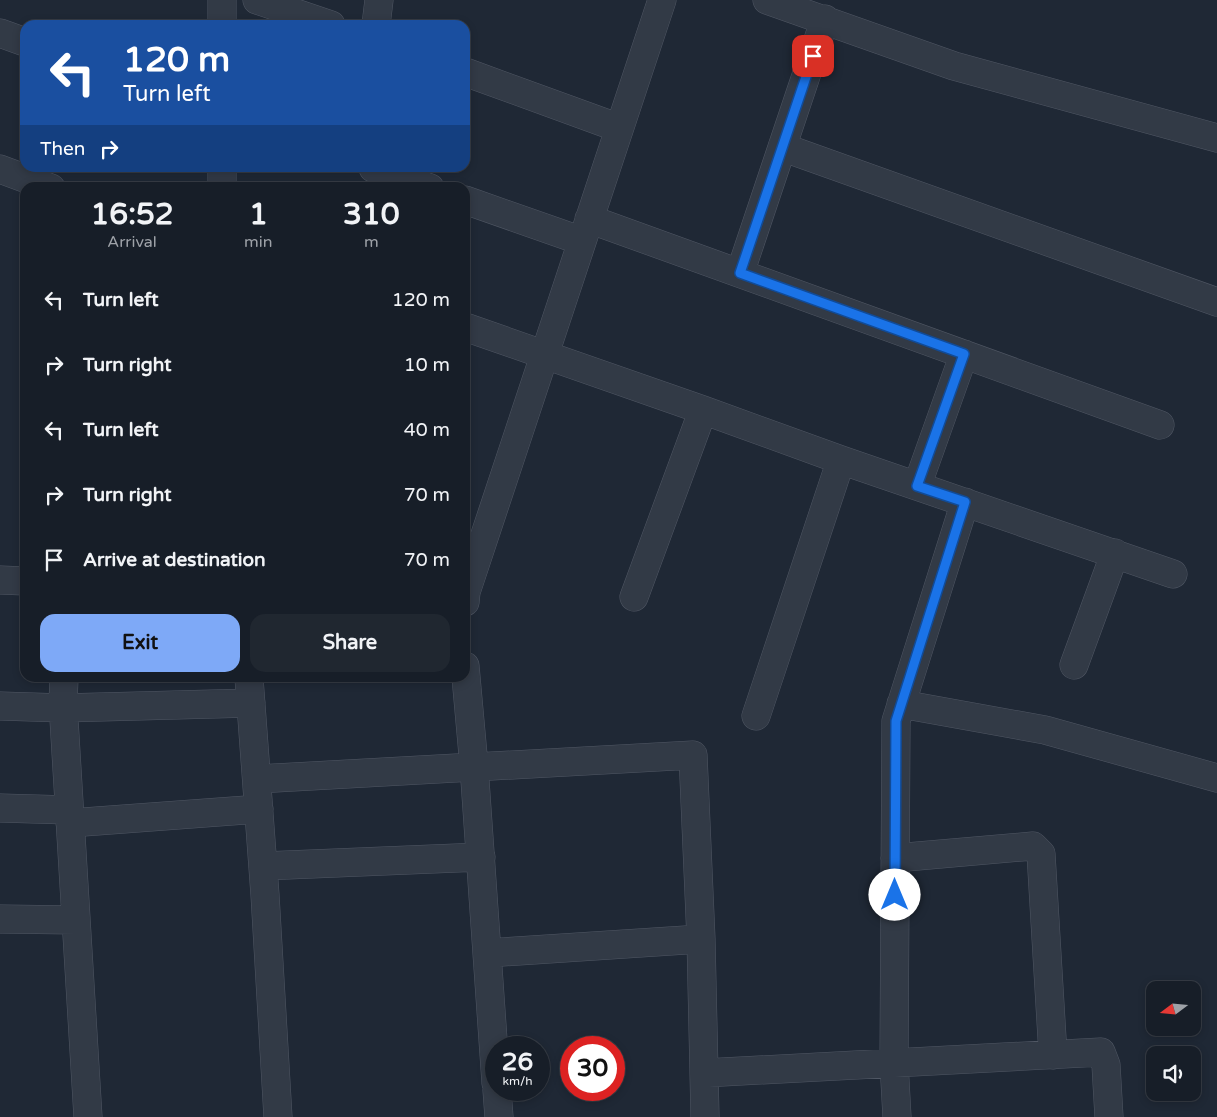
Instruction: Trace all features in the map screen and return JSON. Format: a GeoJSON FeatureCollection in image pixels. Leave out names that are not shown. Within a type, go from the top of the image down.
{"type":"FeatureCollection","features":[{"type":"Feature","properties":{"kind":"street"},"geometry":{"type":"LineString","coordinates":[[222,0],[222,20]]}},
{"type":"Feature","properties":{"kind":"street"},"geometry":{"type":"LineString","coordinates":[[257,0],[316,20]]}},
{"type":"Feature","properties":{"kind":"street"},"geometry":{"type":"LineString","coordinates":[[377,20],[379,0]]}},
{"type":"Feature","properties":{"kind":"street"},"geometry":{"type":"LineString","coordinates":[[470,580],[662,0]]}},
{"type":"Feature","properties":{"kind":"street"},"geometry":{"type":"LineString","coordinates":[[767,0],[954,66],[1217,138]]}},
{"type":"Feature","properties":{"kind":"street"},"geometry":{"type":"LineString","coordinates":[[740,273],[825,19]]}},
{"type":"Feature","properties":{"kind":"street"},"geometry":{"type":"LineString","coordinates":[[0,33],[20,40]]}},
{"type":"Feature","properties":{"kind":"street"},"geometry":{"type":"LineString","coordinates":[[470,74],[619,128]]}},
{"type":"Feature","properties":{"kind":"street"},"geometry":{"type":"LineString","coordinates":[[782,147],[1217,302]]}},
{"type":"Feature","properties":{"kind":"street"},"geometry":{"type":"LineString","coordinates":[[0,169],[35,182]]}},
{"type":"Feature","properties":{"kind":"street"},"geometry":{"type":"LineString","coordinates":[[384,172],[413,182]]}},
{"type":"Feature","properties":{"kind":"street"},"geometry":{"type":"LineString","coordinates":[[470,201],[585,230],[740,273],[1160,425]]}},
{"type":"Feature","properties":{"kind":"street"},"geometry":{"type":"LineString","coordinates":[[470,329],[841,460],[1173,574]]}},
{"type":"Feature","properties":{"kind":"street"},"geometry":{"type":"LineString","coordinates":[[917,486],[964,354]]}},
{"type":"Feature","properties":{"kind":"street"},"geometry":{"type":"LineString","coordinates":[[634,597],[703,410]]}},
{"type":"Feature","properties":{"kind":"street"},"geometry":{"type":"LineString","coordinates":[[756,716],[841,460]]}},
{"type":"Feature","properties":{"kind":"street"},"geometry":{"type":"LineString","coordinates":[[897,1117],[894,1063],[896,721],[965,502]]}},
{"type":"Feature","properties":{"kind":"street"},"geometry":{"type":"LineString","coordinates":[[1074,665],[1114,554]]}},
{"type":"Feature","properties":{"kind":"street"},"geometry":{"type":"LineString","coordinates":[[0,580],[20,581]]}},
{"type":"Feature","properties":{"kind":"street"},"geometry":{"type":"LineString","coordinates":[[64,682],[63,708],[69,817],[88,1117]]}},
{"type":"Feature","properties":{"kind":"street"},"geometry":{"type":"LineString","coordinates":[[466,682],[481,857],[493,1036]]}},
{"type":"Feature","properties":{"kind":"street"},"geometry":{"type":"LineString","coordinates":[[0,706],[63,708],[250,690],[278,1117]]}},
{"type":"Feature","properties":{"kind":"street"},"geometry":{"type":"LineString","coordinates":[[901,704],[1045,730],[1217,778]]}},
{"type":"Feature","properties":{"kind":"street"},"geometry":{"type":"LineString","coordinates":[[256,778],[693,755],[701,939],[705,1117]]}},
{"type":"Feature","properties":{"kind":"street"},"geometry":{"type":"LineString","coordinates":[[0,808],[69,817],[259,809]]}},
{"type":"Feature","properties":{"kind":"street"},"geometry":{"type":"LineString","coordinates":[[895,858],[1034,846],[1041,854],[1053,1055]]}},
{"type":"Feature","properties":{"kind":"street"},"geometry":{"type":"LineString","coordinates":[[263,866],[481,857]]}},
{"type":"Feature","properties":{"kind":"street"},"geometry":{"type":"LineString","coordinates":[[0,919],[76,920]]}},
{"type":"Feature","properties":{"kind":"street"},"geometry":{"type":"LineString","coordinates":[[487,953],[701,939]]}},
{"type":"Feature","properties":{"kind":"street"},"geometry":{"type":"LineString","coordinates":[[704,1073],[1101,1052],[1106,1065],[1109,1117]]}},
{"type":"Feature","properties":{"kind":"street"},"geometry":{"type":"LineString","coordinates":[[498,1101],[499,1117]]}},
{"type":"Feature","properties":{"kind":"route"},"geometry":{"type":"LineString","coordinates":[[813,56],[740,273],[964,354],[917,486],[965,502],[896,721],[895,895]]}}]}
